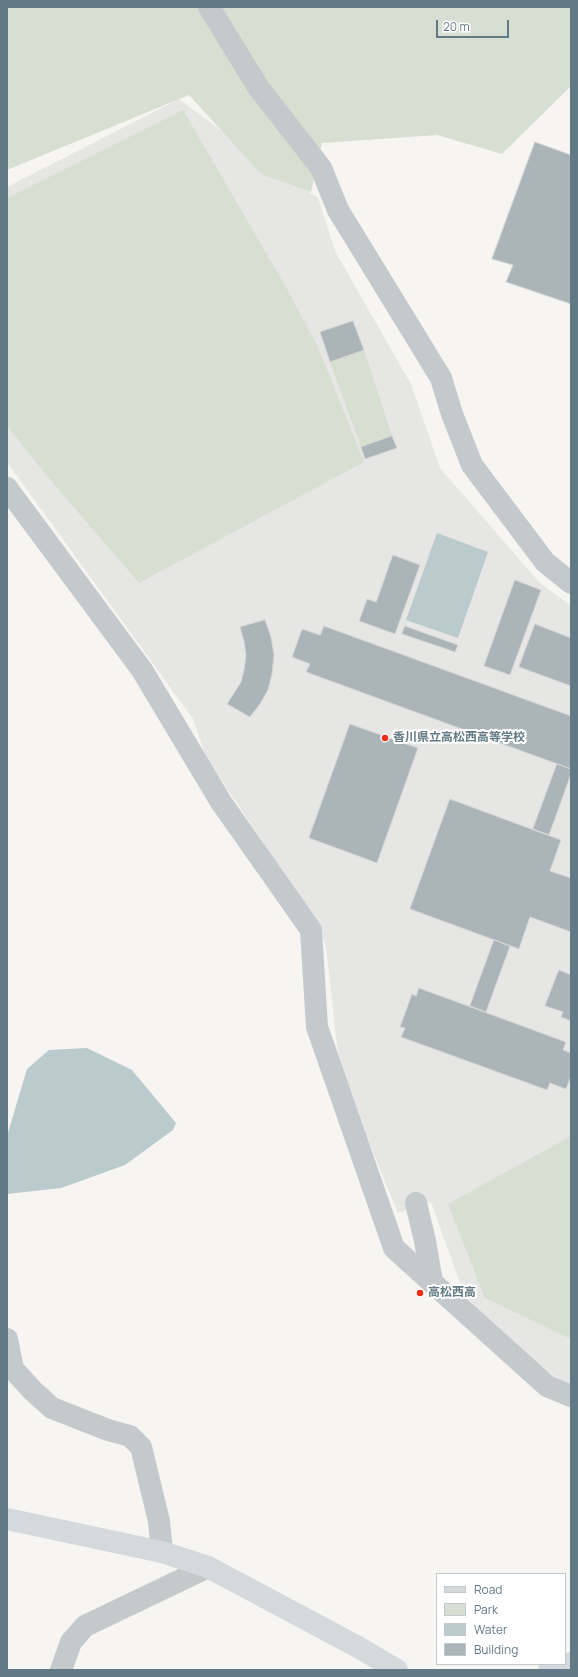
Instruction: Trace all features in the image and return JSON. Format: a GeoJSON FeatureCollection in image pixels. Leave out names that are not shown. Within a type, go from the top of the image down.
{"type":"FeatureCollection","features":[{"type":"Feature","properties":{"kind":"street"},"geometry":{"type":"LineString","coordinates":[[209,7],[258,87],[321,168],[338,210],[441,378],[452,414],[472,465],[545,562],[571,583]]}},
{"type":"Feature","properties":{"kind":"street"},"geometry":{"type":"LineString","coordinates":[[7,488],[142,670],[221,802],[311,930],[317,1027],[394,1248],[547,1386],[571,1396]]}},
{"type":"Feature","properties":{"kind":"street"},"geometry":{"type":"LineString","coordinates":[[416,1202],[432,1282]]}},
{"type":"Feature","properties":{"kind":"street"},"geometry":{"type":"LineString","coordinates":[[7,1339],[13,1369],[33,1391],[52,1408],[108,1430],[130,1436],[141,1446],[159,1521],[162,1552]]}},
{"type":"Feature","properties":{"kind":"street"},"geometry":{"type":"LineString","coordinates":[[7,1519],[162,1552],[208,1567],[358,1647],[397,1670]]}},
{"type":"Feature","properties":{"kind":"street"},"geometry":{"type":"LineString","coordinates":[[60,1670],[71,1642],[86,1626],[208,1567]]}},
{"type":"Feature","properties":{"kind":"street"},"geometry":{"type":"LineString","coordinates":[[549,1670],[565,1665]]}},
{"type":"Feature","properties":{"kind":"shaded area","name":"香川県立高松西高等学校"},"geometry":{"type":"Polygon","coordinates":[[[179,99],[247,150],[318,198],[335,251],[411,384],[440,468],[540,583],[571,606],[571,1385],[560,1380],[510,1345],[464,1294],[431,1202],[398,1213],[340,1072],[326,946],[317,923],[206,757],[193,719],[7,462],[7,187],[179,99]]]}},
{"type":"Feature","properties":{"kind":"green space"},"geometry":{"type":"Polygon","coordinates":[[[7,7],[571,7],[571,86],[502,154],[437,135],[322,143],[311,192],[261,174],[189,95],[7,170],[7,7]]]}},
{"type":"Feature","properties":{"kind":"green space"},"geometry":{"type":"Polygon","coordinates":[[[183,110],[287,289],[318,347],[364,462],[139,583],[52,482],[7,426],[7,198],[183,110]]]}},
{"type":"Feature","properties":{"kind":"green space"},"geometry":{"type":"Polygon","coordinates":[[[364,350],[392,436],[361,447],[330,362],[364,350]]]}},
{"type":"Feature","properties":{"kind":"green space"},"geometry":{"type":"Polygon","coordinates":[[[571,1136],[571,1339],[485,1298],[448,1204],[571,1136]]]}},
{"type":"Feature","properties":{"kind":"water"},"geometry":{"type":"Polygon","coordinates":[[[437,533],[488,552],[458,638],[406,620],[437,533]]]}},
{"type":"Feature","properties":{"kind":"water"},"geometry":{"type":"Polygon","coordinates":[[[87,1048],[132,1070],[176,1123],[173,1130],[125,1165],[61,1188],[7,1194],[7,1136],[27,1069],[49,1050],[87,1048]]]}},
{"type":"Feature","properties":{"kind":"building"},"geometry":{"type":"Polygon","coordinates":[[[535,142],[571,155],[571,304],[506,282],[513,265],[492,259],[535,142]]]}},
{"type":"Feature","properties":{"kind":"building"},"geometry":{"type":"Polygon","coordinates":[[[353,321],[364,350],[330,362],[320,332],[353,321]]]}},
{"type":"Feature","properties":{"kind":"building"},"geometry":{"type":"Polygon","coordinates":[[[392,436],[397,448],[365,459],[361,447],[392,436]]]}},
{"type":"Feature","properties":{"kind":"building"},"geometry":{"type":"Polygon","coordinates":[[[393,555],[420,565],[395,634],[359,621],[367,599],[376,602],[393,555]]]}},
{"type":"Feature","properties":{"kind":"building"},"geometry":{"type":"Polygon","coordinates":[[[515,580],[541,590],[510,675],[484,666],[515,580]]]}},
{"type":"Feature","properties":{"kind":"building"},"geometry":{"type":"Polygon","coordinates":[[[265,620],[271,637],[274,655],[272,674],[268,690],[250,717],[227,704],[241,682],[244,670],[246,656],[240,627],[265,620]]]}},
{"type":"Feature","properties":{"kind":"building"},"geometry":{"type":"Polygon","coordinates":[[[535,624],[571,638],[571,686],[519,667],[535,624]]]}},
{"type":"Feature","properties":{"kind":"building"},"geometry":{"type":"Polygon","coordinates":[[[324,626],[571,716],[571,769],[306,672],[310,664],[292,657],[302,629],[320,635],[324,626]]]}},
{"type":"Feature","properties":{"kind":"building"},"geometry":{"type":"Polygon","coordinates":[[[405,626],[458,645],[455,652],[402,634],[405,626]]]}},
{"type":"Feature","properties":{"kind":"building"},"geometry":{"type":"Polygon","coordinates":[[[350,724],[418,748],[377,863],[309,838],[350,724]]]}},
{"type":"Feature","properties":{"kind":"building"},"geometry":{"type":"Polygon","coordinates":[[[557,764],[571,769],[571,774],[549,835],[533,829],[557,764]]]}},
{"type":"Feature","properties":{"kind":"building"},"geometry":{"type":"Polygon","coordinates":[[[450,799],[561,840],[550,871],[571,878],[571,932],[530,917],[519,949],[410,909],[450,799]]]}},
{"type":"Feature","properties":{"kind":"building"},"geometry":{"type":"Polygon","coordinates":[[[494,940],[510,946],[486,1012],[470,1006],[494,940]]]}},
{"type":"Feature","properties":{"kind":"building"},"geometry":{"type":"Polygon","coordinates":[[[559,970],[571,975],[571,1021],[561,1017],[563,1012],[545,1006],[559,970]]]}},
{"type":"Feature","properties":{"kind":"building"},"geometry":{"type":"Polygon","coordinates":[[[419,988],[566,1042],[563,1050],[571,1053],[571,1076],[566,1089],[550,1083],[547,1090],[401,1037],[405,1028],[400,1027],[412,994],[416,996],[419,988]]]}},
{"type":"Feature","properties":{"kind":"place","name":"香川県立高松西高等学校"},"geometry":{"type":"Point","coordinates":[385,738]}},
{"type":"Feature","properties":{"kind":"place","name":"高松西高"},"geometry":{"type":"Point","coordinates":[420,1293]}}]}
